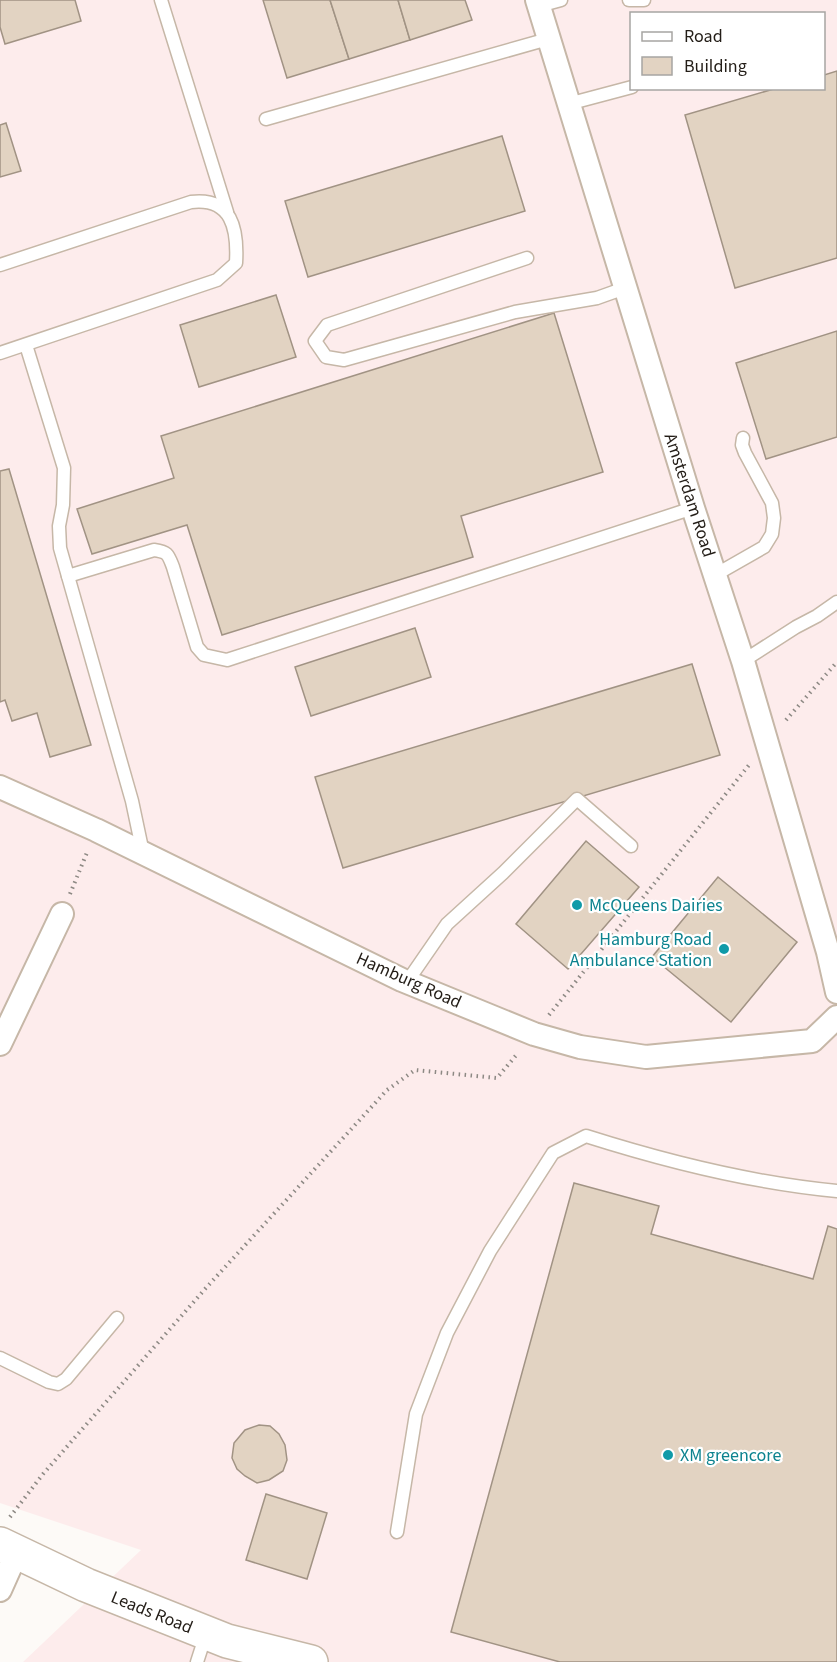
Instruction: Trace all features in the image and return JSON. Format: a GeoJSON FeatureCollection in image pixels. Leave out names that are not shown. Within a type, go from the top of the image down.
{"type":"FeatureCollection","features":[{"type":"Feature","properties":{"kind":"main road","name":"Leads Road"},"geometry":{"type":"LineString","coordinates":[[8,1539],[86,1585],[202,1648],[227,1641],[311,1662]]}},
{"type":"Feature","properties":{"kind":"street","name":"Amsterdam Road"},"geometry":{"type":"LineString","coordinates":[[538,3],[693,508],[743,661],[828,952],[837,992]]}},
{"type":"Feature","properties":{"kind":"street","name":"Hamburg Road"},"geometry":{"type":"LineString","coordinates":[[0,787],[96,830],[407,982],[534,1034],[580,1047],[646,1058],[812,1041],[837,1017]]}},
{"type":"Feature","properties":{"kind":"street"},"geometry":{"type":"LineString","coordinates":[[0,1044],[62,914]]}},
{"type":"Feature","properties":{"kind":"street"},"geometry":{"type":"LineString","coordinates":[[0,1590],[8,1539]]}},
{"type":"Feature","properties":{"kind":"lane"},"geometry":{"type":"LineString","coordinates":[[0,353],[217,280],[236,263],[237,242],[161,0]]}},
{"type":"Feature","properties":{"kind":"lane"},"geometry":{"type":"LineString","coordinates":[[538,3],[561,0]]}},
{"type":"Feature","properties":{"kind":"lane"},"geometry":{"type":"LineString","coordinates":[[629,0],[644,0]]}},
{"type":"Feature","properties":{"kind":"lane"},"geometry":{"type":"LineString","coordinates":[[266,119],[548,39]]}},
{"type":"Feature","properties":{"kind":"lane"},"geometry":{"type":"LineString","coordinates":[[568,104],[630,88]]}},
{"type":"Feature","properties":{"kind":"lane"},"geometry":{"type":"LineString","coordinates":[[0,265],[191,202],[203,200],[218,204],[228,213]]}},
{"type":"Feature","properties":{"kind":"lane"},"geometry":{"type":"LineString","coordinates":[[527,258],[327,325],[315,341],[326,357],[344,360],[515,312],[597,298],[625,288]]}},
{"type":"Feature","properties":{"kind":"lane"},"geometry":{"type":"LineString","coordinates":[[26,345],[64,468],[63,505],[59,526],[60,548],[132,801],[143,853]]}},
{"type":"Feature","properties":{"kind":"lane"},"geometry":{"type":"LineString","coordinates":[[715,575],[764,547],[772,534],[774,518],[772,502],[745,453],[742,445],[743,438]]}},
{"type":"Feature","properties":{"kind":"lane"},"geometry":{"type":"LineString","coordinates":[[68,576],[154,550],[165,552],[170,557],[197,647],[204,655],[227,660],[693,508]]}},
{"type":"Feature","properties":{"kind":"lane"},"geometry":{"type":"LineString","coordinates":[[743,661],[837,602]]}},
{"type":"Feature","properties":{"kind":"lane"},"geometry":{"type":"LineString","coordinates":[[407,982],[447,924],[503,873],[577,799],[631,846]]}},
{"type":"Feature","properties":{"kind":"lane"},"geometry":{"type":"LineString","coordinates":[[397,1532],[417,1414],[447,1333],[490,1251],[554,1153],[586,1136],[706,1170],[795,1187],[837,1191]]}},
{"type":"Feature","properties":{"kind":"lane"},"geometry":{"type":"LineString","coordinates":[[0,1358],[49,1382],[58,1384],[66,1379],[117,1318]]}},
{"type":"Feature","properties":{"kind":"path"},"geometry":{"type":"LineString","coordinates":[[8,1539],[43,1474],[197,1298],[387,1090],[416,1070],[497,1078],[766,743],[837,662]]}},
{"type":"Feature","properties":{"kind":"path"},"geometry":{"type":"LineString","coordinates":[[62,914],[96,830]]}},
{"type":"Feature","properties":{"kind":"shaded area"},"geometry":{"type":"Polygon","coordinates":[[[0,0],[837,0],[837,1662],[23,1662],[141,1550],[0,1503],[0,0]]]}},
{"type":"Feature","properties":{"kind":"building"},"geometry":{"type":"Polygon","coordinates":[[[0,0],[75,0],[81,21],[5,44],[0,27],[0,0]]]}},
{"type":"Feature","properties":{"kind":"building"},"geometry":{"type":"Polygon","coordinates":[[[263,0],[330,0],[349,59],[287,78],[263,0]]]}},
{"type":"Feature","properties":{"kind":"building"},"geometry":{"type":"Polygon","coordinates":[[[330,0],[398,0],[410,40],[349,59],[330,0]]]}},
{"type":"Feature","properties":{"kind":"building"},"geometry":{"type":"Polygon","coordinates":[[[398,0],[465,0],[472,20],[410,40],[398,0]]]}},
{"type":"Feature","properties":{"kind":"building"},"geometry":{"type":"Polygon","coordinates":[[[837,71],[837,258],[735,288],[685,115],[770,90],[825,90],[825,75],[837,71]]]}},
{"type":"Feature","properties":{"kind":"building"},"geometry":{"type":"Polygon","coordinates":[[[6,123],[21,171],[0,177],[0,125],[6,123]]]}},
{"type":"Feature","properties":{"kind":"building"},"geometry":{"type":"Polygon","coordinates":[[[502,136],[525,211],[308,277],[285,201],[502,136]]]}},
{"type":"Feature","properties":{"kind":"building"},"geometry":{"type":"Polygon","coordinates":[[[276,295],[296,357],[199,387],[180,325],[276,295]]]}},
{"type":"Feature","properties":{"kind":"building"},"geometry":{"type":"Polygon","coordinates":[[[554,313],[603,472],[461,516],[473,557],[222,635],[187,525],[92,554],[77,509],[174,478],[161,436],[554,313]]]}},
{"type":"Feature","properties":{"kind":"building"},"geometry":{"type":"Polygon","coordinates":[[[837,331],[837,437],[766,459],[736,363],[837,331]]]}},
{"type":"Feature","properties":{"kind":"building"},"geometry":{"type":"Polygon","coordinates":[[[9,469],[91,745],[50,757],[37,713],[12,721],[5,700],[0,702],[0,471],[9,469]]]}},
{"type":"Feature","properties":{"kind":"building"},"geometry":{"type":"Polygon","coordinates":[[[415,628],[431,677],[311,716],[295,667],[415,628]]]}},
{"type":"Feature","properties":{"kind":"building"},"geometry":{"type":"Polygon","coordinates":[[[692,664],[720,755],[343,868],[315,777],[692,664]]]}},
{"type":"Feature","properties":{"kind":"building","name":"McQueens Dairies"},"geometry":{"type":"Polygon","coordinates":[[[586,841],[639,887],[568,969],[516,924],[586,841]]]}},
{"type":"Feature","properties":{"kind":"building","name":"Hamburg Road Ambulance Station"},"geometry":{"type":"Polygon","coordinates":[[[718,877],[797,942],[731,1022],[652,957],[718,877]]]}},
{"type":"Feature","properties":{"kind":"building","name":"XM greencore"},"geometry":{"type":"Polygon","coordinates":[[[574,1183],[659,1206],[651,1234],[813,1279],[828,1226],[837,1229],[837,1662],[560,1662],[451,1632],[574,1183]]]}},
{"type":"Feature","properties":{"kind":"building"},"geometry":{"type":"Polygon","coordinates":[[[259,1425],[270,1426],[279,1434],[285,1445],[287,1460],[283,1471],[269,1480],[257,1483],[237,1469],[232,1458],[234,1443],[245,1430],[259,1425]]]}},
{"type":"Feature","properties":{"kind":"building"},"geometry":{"type":"Polygon","coordinates":[[[266,1494],[327,1513],[307,1579],[246,1560],[266,1494]]]}},
{"type":"Feature","properties":{"kind":"place","name":"McQueens Dairies"},"geometry":{"type":"Point","coordinates":[577,905]}},
{"type":"Feature","properties":{"kind":"place","name":"Hamburg Road Ambulance Station"},"geometry":{"type":"Point","coordinates":[724,949]}},
{"type":"Feature","properties":{"kind":"place","name":"XM greencore"},"geometry":{"type":"Point","coordinates":[668,1455]}}]}
